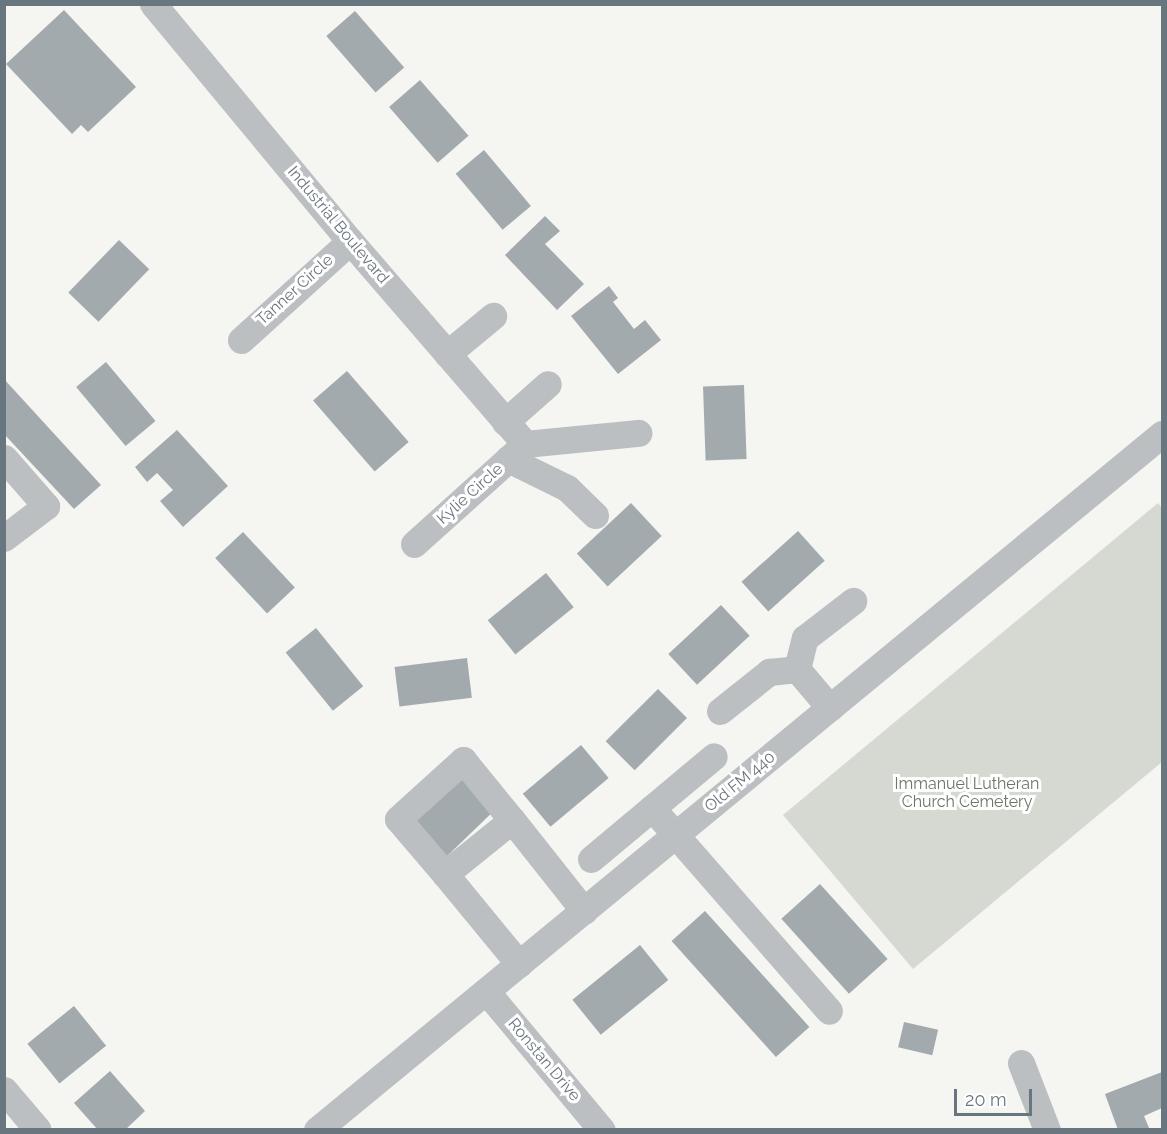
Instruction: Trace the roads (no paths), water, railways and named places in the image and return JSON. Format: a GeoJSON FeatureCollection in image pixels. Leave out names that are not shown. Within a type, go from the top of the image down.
{"type":"FeatureCollection","features":[{"type":"Feature","properties":{"kind":"street","name":"Industrial Boulevard"},"geometry":{"type":"LineString","coordinates":[[153,4],[350,241],[506,422],[517,452]]}},
{"type":"Feature","properties":{"kind":"street","name":"Tanner Circle"},"geometry":{"type":"LineString","coordinates":[[241,340],[350,241]]}},
{"type":"Feature","properties":{"kind":"street"},"geometry":{"type":"LineString","coordinates":[[447,354],[494,316]]}},
{"type":"Feature","properties":{"kind":"street"},"geometry":{"type":"LineString","coordinates":[[506,422],[548,384]]}},
{"type":"Feature","properties":{"kind":"street"},"geometry":{"type":"LineString","coordinates":[[517,452],[638,433]]}},
{"type":"Feature","properties":{"kind":"street","name":"Old FM 440"},"geometry":{"type":"LineString","coordinates":[[317,1130],[1162,434]]}},
{"type":"Feature","properties":{"kind":"street"},"geometry":{"type":"LineString","coordinates":[[517,452],[567,488],[595,515]]}},
{"type":"Feature","properties":{"kind":"street","name":"Kylie Circle"},"geometry":{"type":"LineString","coordinates":[[414,544],[517,452]]}},
{"type":"Feature","properties":{"kind":"street"},"geometry":{"type":"LineString","coordinates":[[4,538],[46,506],[6,463]]}},
{"type":"Feature","properties":{"kind":"street"},"geometry":{"type":"LineString","coordinates":[[797,669],[805,638],[853,600]]}},
{"type":"Feature","properties":{"kind":"street"},"geometry":{"type":"LineString","coordinates":[[797,669],[830,708]]}},
{"type":"Feature","properties":{"kind":"street"},"geometry":{"type":"LineString","coordinates":[[720,711],[769,672],[797,669]]}},
{"type":"Feature","properties":{"kind":"street"},"geometry":{"type":"LineString","coordinates":[[591,859],[714,756]]}},
{"type":"Feature","properties":{"kind":"street"},"geometry":{"type":"LineString","coordinates":[[519,964],[398,819],[464,760],[584,911]]}},
{"type":"Feature","properties":{"kind":"street"},"geometry":{"type":"LineString","coordinates":[[652,808],[829,1011]]}},
{"type":"Feature","properties":{"kind":"street"},"geometry":{"type":"LineString","coordinates":[[445,874],[512,820]]}},
{"type":"Feature","properties":{"kind":"street","name":"Ronstan Drive"},"geometry":{"type":"LineString","coordinates":[[486,991],[602,1130]]}},
{"type":"Feature","properties":{"kind":"street"},"geometry":{"type":"LineString","coordinates":[[1021,1064],[1047,1130]]}},
{"type":"Feature","properties":{"kind":"street"},"geometry":{"type":"LineString","coordinates":[[4,1090],[38,1130]]}},
{"type":"Feature","properties":{"kind":"park label","name":"Immanuel Lutheran Church Cemetery"},"geometry":{"type":"Point","coordinates":[967,793]}}]}
